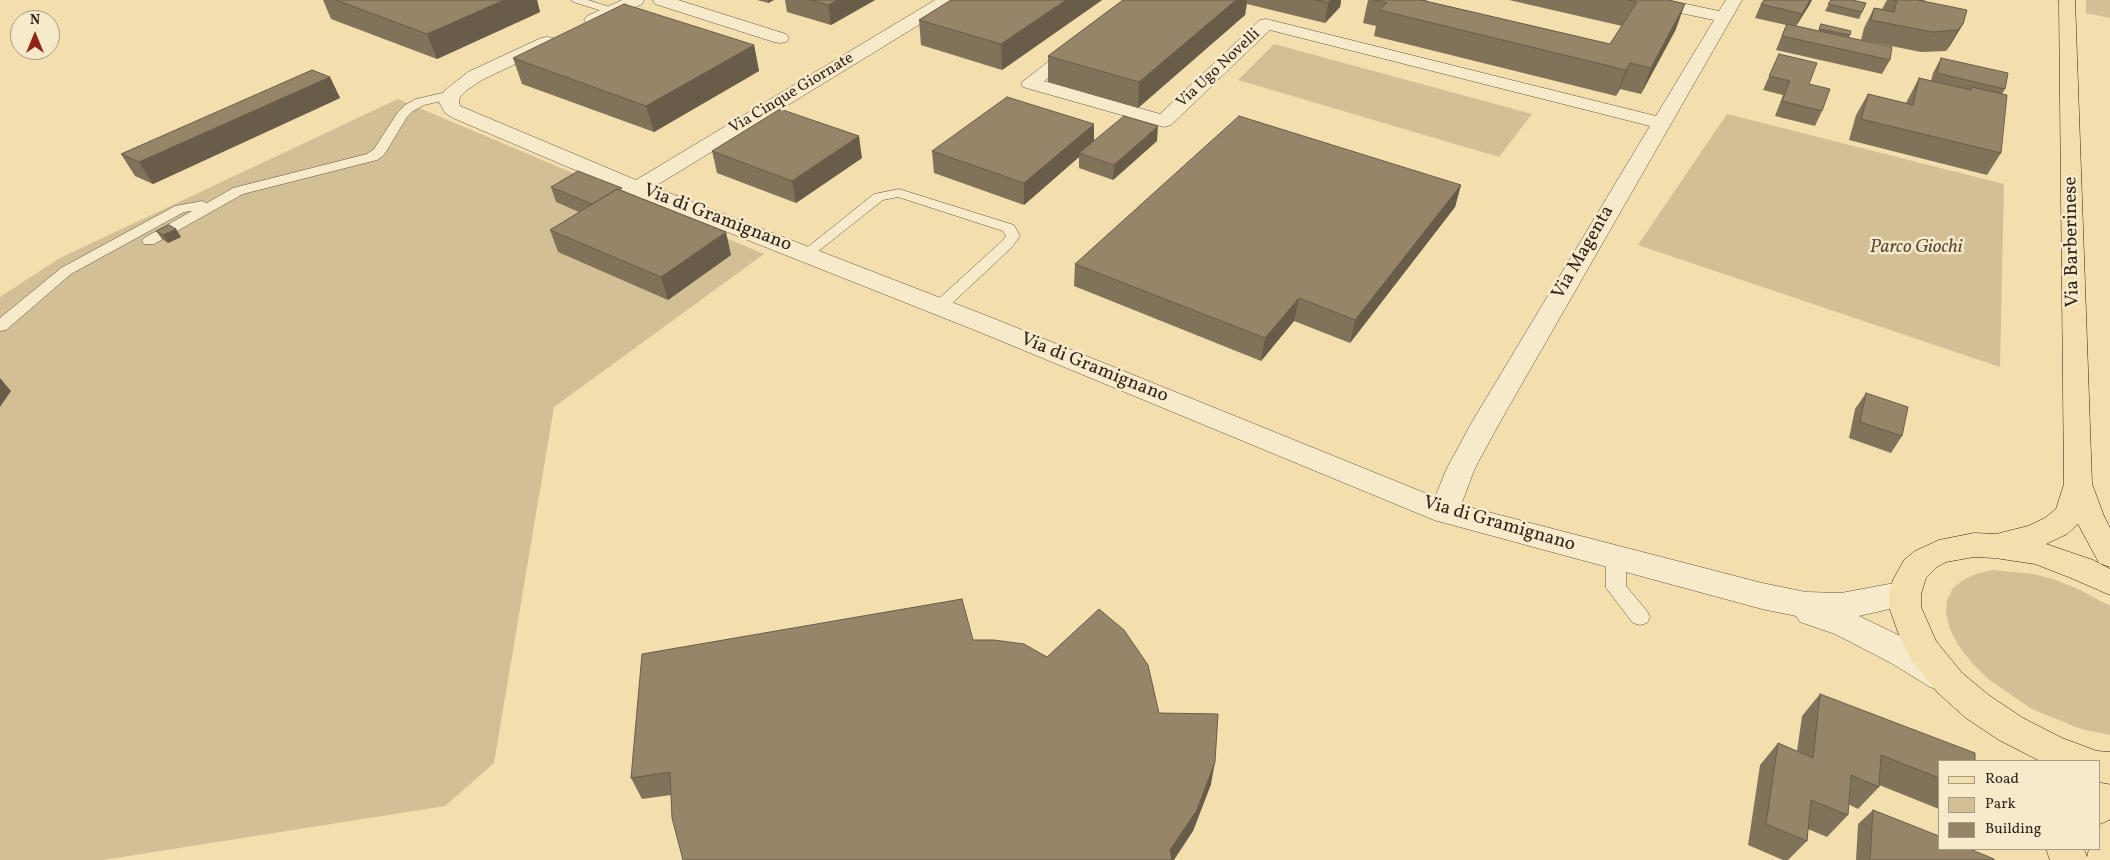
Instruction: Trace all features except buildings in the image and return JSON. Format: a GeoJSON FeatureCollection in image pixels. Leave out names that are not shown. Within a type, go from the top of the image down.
{"type":"FeatureCollection","features":[{"type":"Feature","properties":{"kind":"main road","name":"Via Barberinese"},"geometry":{"type":"LineString","coordinates":[[2067,0],[2078,484],[2089,517],[2110,555]]}},
{"type":"Feature","properties":{"kind":"main road","name":"Via Barberinese"},"geometry":{"type":"LineString","coordinates":[[1995,546],[2035,536],[2056,526],[2069,514],[2078,484]]}},
{"type":"Feature","properties":{"kind":"main road","name":"Via Barberinese"},"geometry":{"type":"LineString","coordinates":[[1905,594],[1909,580],[1926,559],[1939,552],[1974,545],[2015,548],[2059,560],[2110,583]]}},
{"type":"Feature","properties":{"kind":"main road"},"geometry":{"type":"LineString","coordinates":[[1905,594],[1905,607],[1915,635],[1924,651],[1950,683],[1978,707],[2011,729],[2052,750],[2081,760]]}},
{"type":"Feature","properties":{"kind":"main road"},"geometry":{"type":"LineString","coordinates":[[2011,729],[2028,760]]}},
{"type":"Feature","properties":{"kind":"main road"},"geometry":{"type":"LineString","coordinates":[[2105,860],[2110,838]]}},
{"type":"Feature","properties":{"kind":"street"},"geometry":{"type":"LineString","coordinates":[[578,27],[636,0]]}},
{"type":"Feature","properties":{"kind":"street"},"geometry":{"type":"LineString","coordinates":[[661,0],[780,38]]}},
{"type":"Feature","properties":{"kind":"street","name":"Via Cinque Giornate"},"geometry":{"type":"LineString","coordinates":[[637,188],[947,0]]}},
{"type":"Feature","properties":{"kind":"street"},"geometry":{"type":"LineString","coordinates":[[1643,0],[1724,17]]}},
{"type":"Feature","properties":{"kind":"street","name":"Via Magenta"},"geometry":{"type":"LineString","coordinates":[[1444,512],[1461,468],[1486,422],[1734,0]]}},
{"type":"Feature","properties":{"kind":"street","name":"Via Ugo Novelli"},"geometry":{"type":"LineString","coordinates":[[1092,36],[1030,83],[1164,121],[1266,24],[1661,123]]}},
{"type":"Feature","properties":{"kind":"street"},"geometry":{"type":"LineString","coordinates":[[451,95],[475,76],[561,35]]}},
{"type":"Feature","properties":{"kind":"street","name":"Via di Gramignano"},"geometry":{"type":"LineString","coordinates":[[451,95],[449,102],[452,109],[460,114],[637,188],[939,306],[1444,512],[1762,596],[1806,605],[1841,606],[1905,594]]}},
{"type":"Feature","properties":{"kind":"street","name":"Via di Gramignano"},"geometry":{"type":"LineString","coordinates":[[1762,596],[1846,625],[1903,652],[1950,683]]}},
{"type":"Feature","properties":{"kind":"lane"},"geometry":{"type":"LineString","coordinates":[[578,0],[612,11]]}},
{"type":"Feature","properties":{"kind":"lane"},"geometry":{"type":"LineString","coordinates":[[149,241],[238,191],[254,185],[372,157],[379,152],[402,115],[409,108],[420,102],[451,95]]}},
{"type":"Feature","properties":{"kind":"lane"},"geometry":{"type":"LineString","coordinates":[[806,254],[878,197],[900,193],[1009,228],[1013,236],[1007,244],[939,306]]}},
{"type":"Feature","properties":{"kind":"lane"},"geometry":{"type":"LineString","coordinates":[[0,326],[66,271],[180,210],[217,202]]}},
{"type":"Feature","properties":{"kind":"lane"},"geometry":{"type":"LineString","coordinates":[[1616,558],[1616,588],[1640,617]]}},
{"type":"Feature","properties":{"kind":"green space"},"geometry":{"type":"Polygon","coordinates":[[[2086,0],[2110,0],[2110,18],[2086,13],[2086,0]]]}},
{"type":"Feature","properties":{"kind":"green space"},"geometry":{"type":"Polygon","coordinates":[[[1274,44],[1532,114],[1499,157],[1238,80],[1274,44]]]}},
{"type":"Feature","properties":{"kind":"green space"},"geometry":{"type":"Polygon","coordinates":[[[398,99],[764,254],[554,407],[494,763],[445,806],[103,860],[0,860],[0,297],[60,258],[398,99]]]}},
{"type":"Feature","properties":{"kind":"green space","name":"Parco Giochi"},"geometry":{"type":"Polygon","coordinates":[[[1727,114],[2004,184],[2000,367],[1638,245],[1727,114]]]}},
{"type":"Feature","properties":{"kind":"green space"},"geometry":{"type":"Polygon","coordinates":[[[1992,570],[2033,574],[2056,580],[2110,606],[2110,735],[2081,729],[2032,709],[1988,679],[1958,645],[1950,629],[1946,613],[1947,600],[1953,588],[1963,580],[1992,570]]]}}]}
